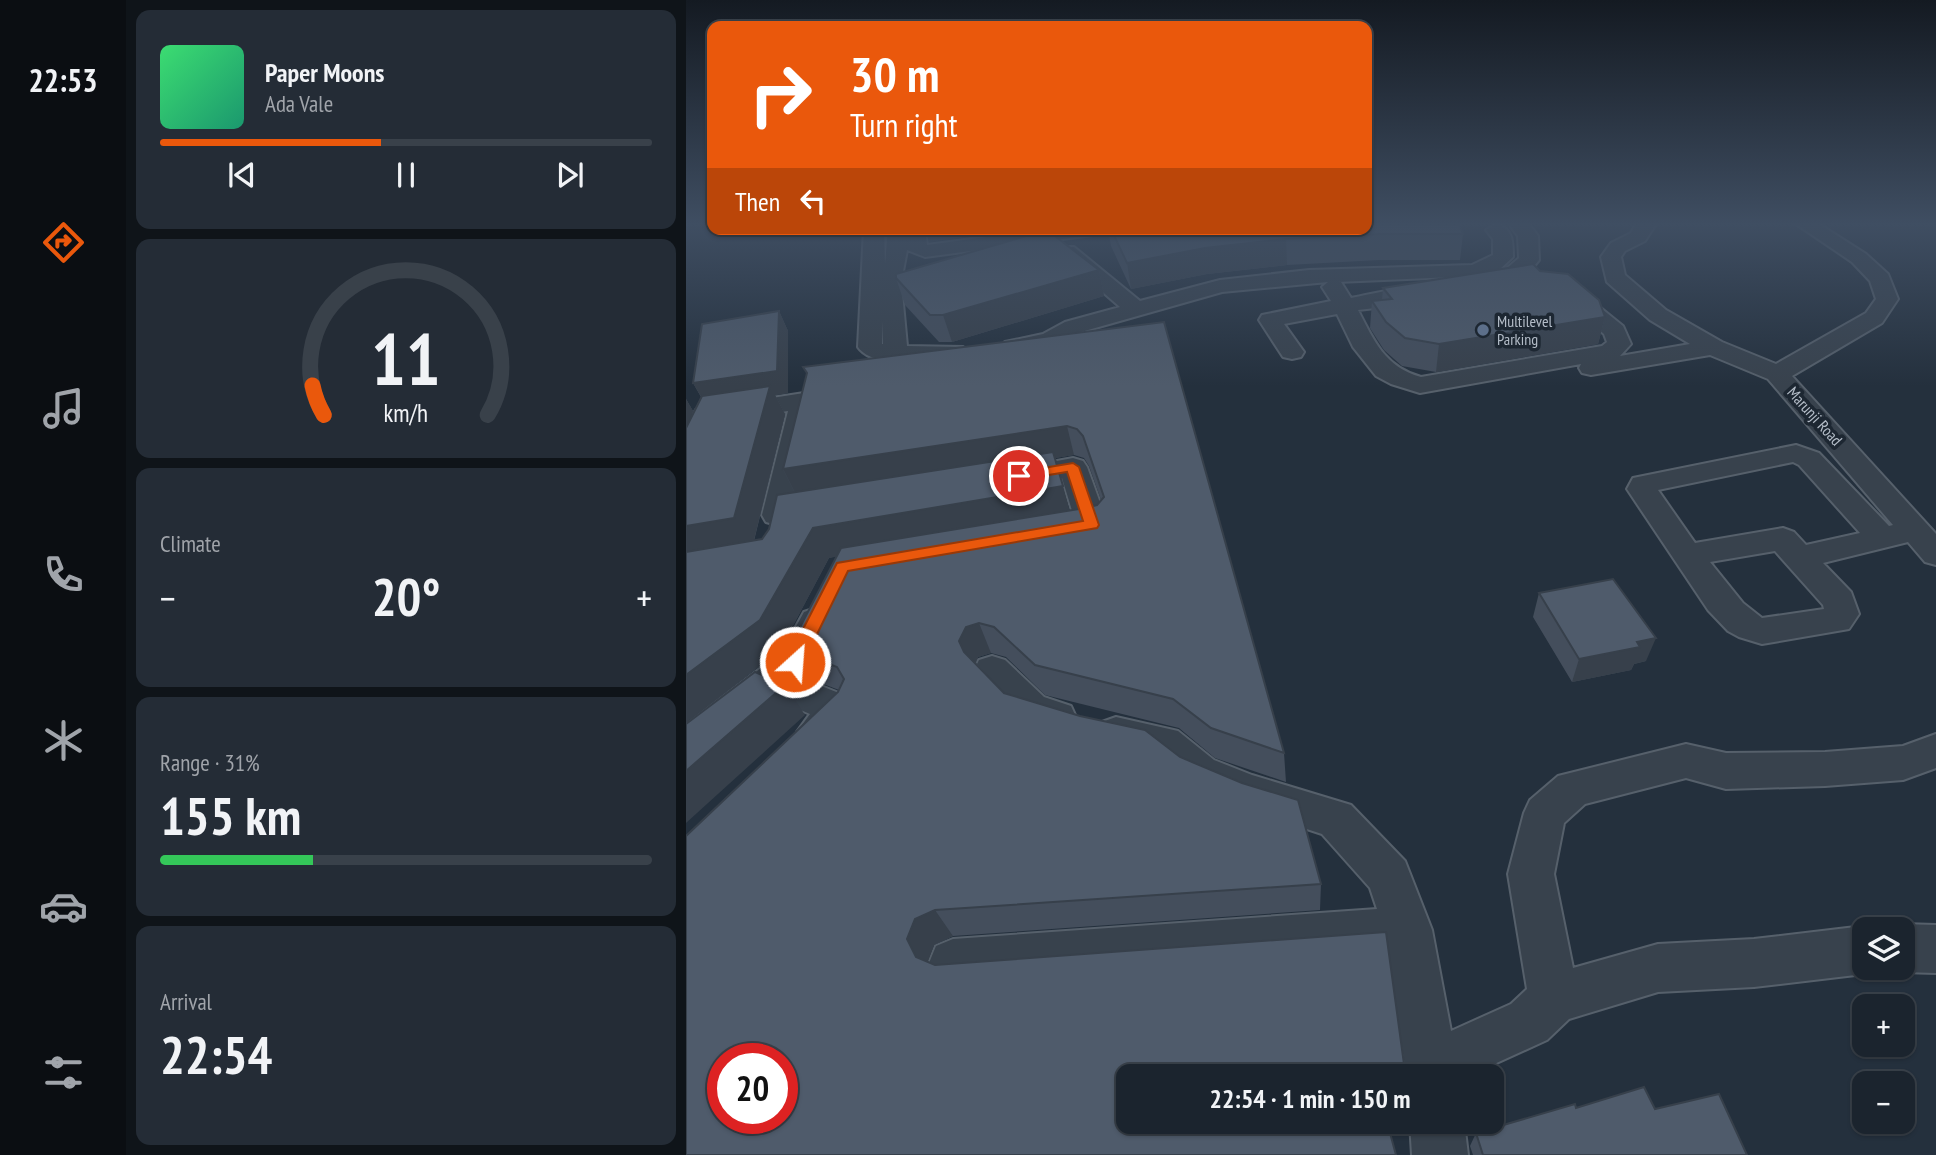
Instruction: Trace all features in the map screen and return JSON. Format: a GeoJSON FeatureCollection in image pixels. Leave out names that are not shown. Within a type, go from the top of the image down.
{"type":"FeatureCollection","features":[{"type":"Feature","properties":{"kind":"street"},"geometry":{"type":"LineString","coordinates":[[879,278],[881,297],[896,329],[896,354],[980,350],[1050,340],[1073,327],[1135,308],[1220,286],[1279,278]]}},
{"type":"Feature","properties":{"kind":"street"},"geometry":{"type":"LineString","coordinates":[[881,297],[891,278]]}},
{"type":"Feature","properties":{"kind":"street"},"geometry":{"type":"LineString","coordinates":[[1100,278],[1135,308]]}},
{"type":"Feature","properties":{"kind":"street"},"geometry":{"type":"LineString","coordinates":[[1082,337],[1203,302],[1253,292],[1384,298],[1481,290],[1513,278]]}},
{"type":"Feature","properties":{"kind":"street"},"geometry":{"type":"LineString","coordinates":[[1339,296],[1363,345],[1385,374],[1400,381],[1420,385],[1609,352],[1619,344],[1615,331],[1555,282],[1544,278]]}},
{"type":"Feature","properties":{"kind":"street","name":"Marunji Road"},"geometry":{"type":"LineString","coordinates":[[1616,278],[1665,320],[1713,347],[1777,374],[1936,554]]}},
{"type":"Feature","properties":{"kind":"street"},"geometry":{"type":"LineString","coordinates":[[1777,374],[1874,318],[1887,299],[1879,278]]}},
{"type":"Feature","properties":{"kind":"street"},"geometry":{"type":"LineString","coordinates":[[881,297],[918,287]]}},
{"type":"Feature","properties":{"kind":"street"},"geometry":{"type":"LineString","coordinates":[[1253,292],[1292,352]]}},
{"type":"Feature","properties":{"kind":"street"},"geometry":{"type":"LineString","coordinates":[[1270,320],[1339,296]]}},
{"type":"Feature","properties":{"kind":"street"},"geometry":{"type":"LineString","coordinates":[[1352,351],[1390,404],[1713,347]]}},
{"type":"Feature","properties":{"kind":"street"},"geometry":{"type":"LineString","coordinates":[[686,461],[705,416],[804,401],[771,548]]}},
{"type":"Feature","properties":{"kind":"street"},"geometry":{"type":"LineString","coordinates":[[1687,555],[1783,539],[1839,601],[1842,614],[1838,620],[1762,631],[1754,631],[1738,622],[1687,555],[1642,489],[1643,484],[1796,453],[1809,460],[1882,538]]}},
{"type":"Feature","properties":{"kind":"street"},"geometry":{"type":"LineString","coordinates":[[979,482],[1073,467],[1092,525],[1039,533]]}},
{"type":"Feature","properties":{"kind":"street"},"geometry":{"type":"LineString","coordinates":[[777,515],[831,506]]}},
{"type":"Feature","properties":{"kind":"street"},"geometry":{"type":"LineString","coordinates":[[1799,558],[1916,530]]}},
{"type":"Feature","properties":{"kind":"street"},"geometry":{"type":"LineString","coordinates":[[686,747],[795,662],[831,590]]}},
{"type":"Feature","properties":{"kind":"street"},"geometry":{"type":"LineString","coordinates":[[992,670],[1031,709],[1090,727],[1164,743],[1200,772],[1246,791],[1336,819],[1389,876],[1408,930],[1430,1064]]}},
{"type":"Feature","properties":{"kind":"street"},"geometry":{"type":"LineString","coordinates":[[771,681],[840,710],[792,756]]}},
{"type":"Feature","properties":{"kind":"street"},"geometry":{"type":"LineString","coordinates":[[1554,998],[1531,874],[1545,813],[1573,789],[1686,761],[1726,771],[1825,769],[1903,763],[1936,751]]}},
{"type":"Feature","properties":{"kind":"street"},"geometry":{"type":"LineString","coordinates":[[953,963],[1408,930]]}},
{"type":"Feature","properties":{"kind":"street"},"geometry":{"type":"LineString","coordinates":[[1915,948],[1936,949]]}},
{"type":"Feature","properties":{"kind":"street"},"geometry":{"type":"LineString","coordinates":[[1445,1064],[1529,1022],[1554,998],[1658,968],[1754,963],[1852,951]]}},
{"type":"Feature","properties":{"kind":"street"},"geometry":{"type":"LineString","coordinates":[[1438,1134],[1440,1155]]}},
{"type":"Feature","properties":{"kind":"building"},"geometry":{"type":"Polygon","coordinates":[[[896,278],[1072,278],[943,315],[930,315],[896,278]]]}},
{"type":"Feature","properties":{"kind":"building"},"geometry":{"type":"Polygon","coordinates":[[[1446,278],[1573,278],[1599,300],[1605,317],[1439,344],[1405,338],[1386,322],[1372,301],[1392,299],[1383,288],[1446,278]]]}},
{"type":"Feature","properties":{"kind":"building"},"geometry":{"type":"Polygon","coordinates":[[[779,311],[777,371],[693,383],[702,324],[779,311]]]}},
{"type":"Feature","properties":{"kind":"building"},"geometry":{"type":"Polygon","coordinates":[[[1164,322],[1284,753],[1211,728],[1173,699],[1035,665],[994,627],[979,623],[966,627],[959,641],[964,652],[1004,693],[1080,716],[1145,730],[1180,757],[1242,783],[1298,800],[1321,884],[935,910],[915,919],[907,939],[916,957],[935,965],[1386,932],[1404,1064],[1116,1064],[1116,1134],[1390,1134],[1396,1155],[686,1155],[686,836],[838,692],[844,679],[837,667],[786,647],[797,633],[841,548],[1085,508],[1097,505],[1104,497],[1083,436],[1077,429],[1067,426],[783,469],[807,373],[803,367],[1164,322]]]}},
{"type":"Feature","properties":{"kind":"building"},"geometry":{"type":"Polygon","coordinates":[[[770,386],[734,518],[686,526],[686,428],[702,396],[770,386]]]}},
{"type":"Feature","properties":{"kind":"building"},"geometry":{"type":"Polygon","coordinates":[[[1053,452],[1063,486],[813,528],[760,620],[686,675],[686,552],[762,539],[769,529],[777,495],[1053,452]]]}},
{"type":"Feature","properties":{"kind":"building"},"geometry":{"type":"Polygon","coordinates":[[[1613,579],[1656,638],[1637,642],[1640,647],[1579,659],[1539,593],[1613,579]]]}},
{"type":"Feature","properties":{"kind":"building"},"geometry":{"type":"Polygon","coordinates":[[[755,672],[785,685],[686,771],[686,724],[755,672]]]}},
{"type":"Feature","properties":{"kind":"building"},"geometry":{"type":"Polygon","coordinates":[[[1644,1087],[1655,1109],[1719,1094],[1747,1155],[1483,1155],[1476,1134],[1504,1134],[1504,1125],[1575,1104],[1576,1108],[1644,1087]]]}},
{"type":"Feature","properties":{"kind":"place","name":"Multilevel Parking"},"geometry":{"type":"Point","coordinates":[1483,330]}},
{"type":"Feature","properties":{"kind":"route"},"geometry":{"type":"LineString","coordinates":[[795,662],[843,566],[1092,525],[1073,467],[1019,476]]}}]}
